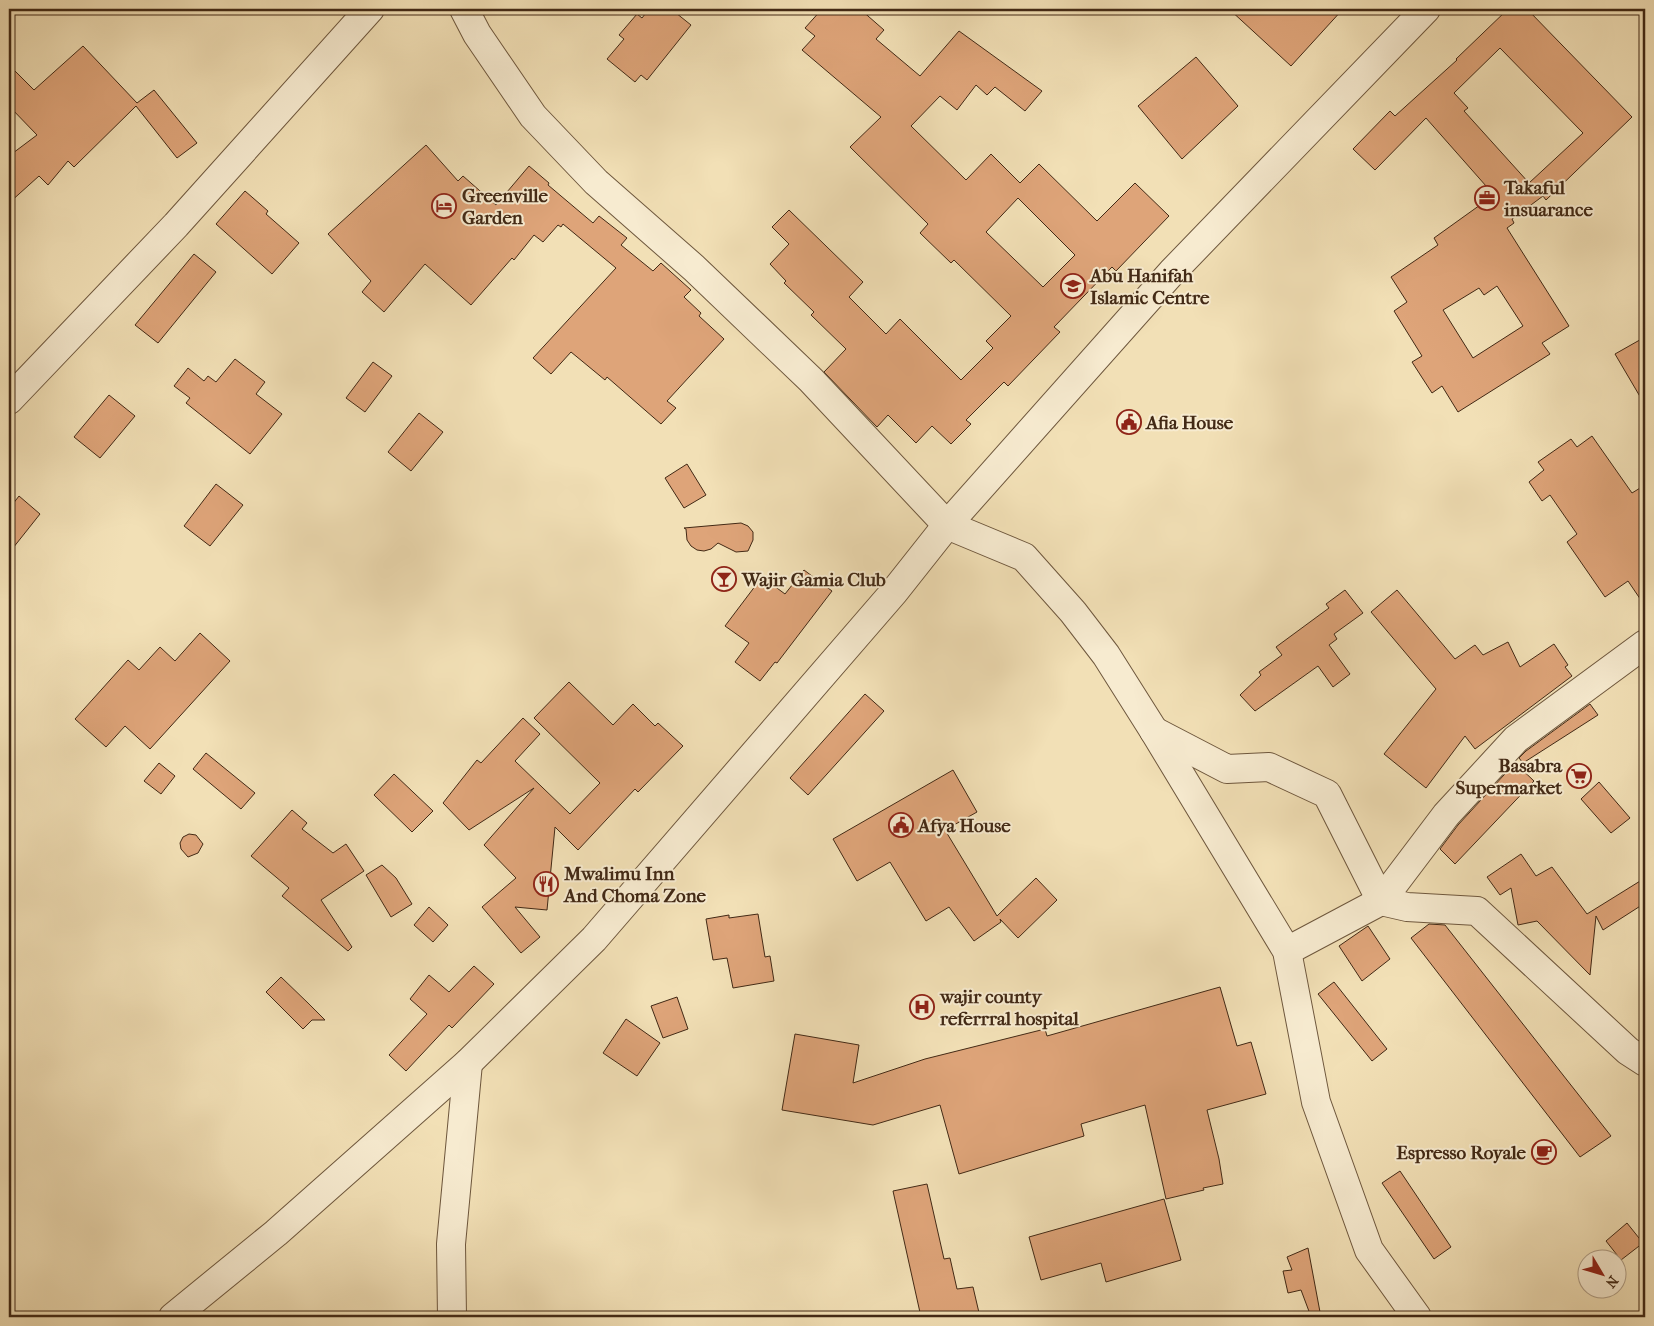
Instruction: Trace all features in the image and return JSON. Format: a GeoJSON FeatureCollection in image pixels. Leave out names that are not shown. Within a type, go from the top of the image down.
{"type":"FeatureCollection","features":[{"type":"Feature","properties":{"kind":"street"},"geometry":{"type":"LineString","coordinates":[[9,400],[176,225],[370,9]]}},
{"type":"Feature","properties":{"kind":"street"},"geometry":{"type":"LineString","coordinates":[[464,9],[477,34],[532,116],[596,182],[694,268],[812,380],[947,524],[1024,557],[1073,612],[1106,655],[1154,731],[1286,951],[1316,1102],[1369,1250],[1417,1317]]}},
{"type":"Feature","properties":{"kind":"street"},"geometry":{"type":"LineString","coordinates":[[173,1317],[276,1234],[468,1063],[594,939],[888,599],[947,524],[1172,272],[1426,9]]}},
{"type":"Feature","properties":{"kind":"street"},"geometry":{"type":"LineString","coordinates":[[1286,951],[1381,901],[1446,815],[1516,739],[1645,644]]}},
{"type":"Feature","properties":{"kind":"street"},"geometry":{"type":"LineString","coordinates":[[1154,731],[1227,769],[1269,767],[1327,794],[1381,901]]}},
{"type":"Feature","properties":{"kind":"street"},"geometry":{"type":"LineString","coordinates":[[1381,901],[1407,907],[1477,911],[1628,1052],[1645,1062]]}},
{"type":"Feature","properties":{"kind":"street"},"geometry":{"type":"LineString","coordinates":[[452,1317],[451,1244],[468,1063]]}},
{"type":"Feature","properties":{"kind":"building"},"geometry":{"type":"Polygon","coordinates":[[[649,9],[671,9],[691,25],[647,80],[641,75],[635,82],[607,59],[624,39],[619,35],[637,14],[642,18],[649,9]]]}},
{"type":"Feature","properties":{"kind":"building"},"geometry":{"type":"Polygon","coordinates":[[[822,9],[860,9],[884,30],[876,39],[920,76],[959,31],[1042,91],[1025,111],[995,87],[987,95],[976,85],[957,110],[940,96],[911,126],[966,180],[991,154],[1020,183],[1039,164],[1097,221],[1135,183],[1169,216],[1116,271],[1112,267],[1054,327],[1060,332],[1008,386],[1004,382],[966,420],[971,424],[951,444],[932,426],[916,443],[888,415],[877,427],[824,372],[846,349],[811,315],[814,312],[784,283],[786,281],[770,264],[789,244],[772,227],[789,210],[863,282],[849,297],[886,334],[900,319],[961,380],[993,348],[986,341],[1011,316],[954,260],[951,263],[920,233],[928,224],[850,147],[881,117],[802,50],[815,36],[805,28],[822,9]],[[1018,198],[986,232],[1043,287],[1075,255],[1018,198]]]}},
{"type":"Feature","properties":{"kind":"building"},"geometry":{"type":"Polygon","coordinates":[[[1229,9],[1343,9],[1291,66],[1229,9]]]}},
{"type":"Feature","properties":{"kind":"building"},"geometry":{"type":"Polygon","coordinates":[[[1508,9],[1527,9],[1632,117],[1546,200],[1543,196],[1512,219],[1514,223],[1507,228],[1569,326],[1542,343],[1550,354],[1458,412],[1442,386],[1432,393],[1412,362],[1422,356],[1394,311],[1407,302],[1391,277],[1438,245],[1434,238],[1494,195],[1426,118],[1375,170],[1353,149],[1390,111],[1395,116],[1508,9]],[[1500,48],[1454,93],[1468,108],[1464,111],[1529,183],[1583,133],[1500,48]],[[1497,286],[1484,295],[1479,288],[1443,310],[1473,358],[1523,326],[1497,286]]]}},
{"type":"Feature","properties":{"kind":"building"},"geometry":{"type":"Polygon","coordinates":[[[83,46],[137,103],[154,90],[197,143],[177,158],[136,106],[74,167],[68,161],[48,185],[39,176],[9,203],[9,156],[37,135],[9,106],[9,65],[34,90],[83,46]]]}},
{"type":"Feature","properties":{"kind":"building"},"geometry":{"type":"Polygon","coordinates":[[[1196,57],[1238,106],[1182,159],[1138,106],[1196,57]]]}},
{"type":"Feature","properties":{"kind":"building"},"geometry":{"type":"Polygon","coordinates":[[[426,145],[458,181],[463,176],[496,205],[529,166],[549,183],[548,185],[593,223],[599,216],[627,238],[621,245],[653,271],[661,263],[691,290],[684,297],[701,313],[699,316],[724,339],[667,401],[676,408],[661,424],[607,377],[605,380],[571,352],[551,374],[533,358],[616,268],[563,224],[561,227],[558,225],[543,242],[534,235],[514,260],[512,258],[471,305],[425,264],[384,312],[362,292],[371,281],[328,234],[426,145]]]}},
{"type":"Feature","properties":{"kind":"building"},"geometry":{"type":"Polygon","coordinates":[[[245,191],[268,211],[266,214],[299,243],[272,274],[216,224],[245,191]]]}},
{"type":"Feature","properties":{"kind":"building"},"geometry":{"type":"Polygon","coordinates":[[[194,254],[216,272],[158,343],[135,325],[194,254]]]}},
{"type":"Feature","properties":{"kind":"building"},"geometry":{"type":"Polygon","coordinates":[[[1645,337],[1645,405],[1615,354],[1645,337]]]}},
{"type":"Feature","properties":{"kind":"building"},"geometry":{"type":"Polygon","coordinates":[[[235,359],[265,382],[256,394],[282,414],[250,454],[186,403],[190,398],[174,386],[188,368],[204,381],[208,376],[216,382],[235,359]]]}},
{"type":"Feature","properties":{"kind":"building"},"geometry":{"type":"Polygon","coordinates":[[[373,362],[392,376],[365,412],[346,398],[373,362]]]}},
{"type":"Feature","properties":{"kind":"building"},"geometry":{"type":"Polygon","coordinates":[[[109,395],[135,416],[100,458],[74,437],[109,395]]]}},
{"type":"Feature","properties":{"kind":"building"},"geometry":{"type":"Polygon","coordinates":[[[419,413],[443,432],[411,471],[388,452],[419,413]]]}},
{"type":"Feature","properties":{"kind":"building"},"geometry":{"type":"Polygon","coordinates":[[[1592,436],[1632,493],[1645,485],[1645,606],[1628,581],[1605,597],[1567,542],[1577,534],[1550,495],[1542,501],[1529,482],[1544,470],[1538,462],[1571,439],[1577,447],[1592,436]]]}},
{"type":"Feature","properties":{"kind":"building"},"geometry":{"type":"Polygon","coordinates":[[[687,464],[706,495],[684,508],[665,478],[687,464]]]}},
{"type":"Feature","properties":{"kind":"building"},"geometry":{"type":"Polygon","coordinates":[[[216,484],[243,505],[210,546],[184,526],[216,484]]]}},
{"type":"Feature","properties":{"kind":"building"},"geometry":{"type":"Polygon","coordinates":[[[19,496],[40,514],[9,553],[9,509],[19,496]]]}},
{"type":"Feature","properties":{"kind":"building"},"geometry":{"type":"Polygon","coordinates":[[[741,523],[748,526],[753,532],[753,540],[748,551],[736,552],[718,543],[711,549],[697,550],[687,540],[686,529],[684,528],[741,523]]]}},
{"type":"Feature","properties":{"kind":"building"},"geometry":{"type":"Polygon","coordinates":[[[804,570],[832,591],[777,663],[775,662],[760,681],[735,662],[749,643],[725,626],[762,577],[785,594],[804,570]]]}},
{"type":"Feature","properties":{"kind":"building"},"geometry":{"type":"Polygon","coordinates":[[[1345,590],[1363,613],[1334,634],[1337,639],[1329,645],[1350,674],[1333,687],[1318,666],[1255,711],[1240,695],[1261,675],[1259,672],[1282,655],[1276,647],[1329,608],[1326,604],[1345,590]]]}},
{"type":"Feature","properties":{"kind":"building"},"geometry":{"type":"Polygon","coordinates":[[[1397,590],[1455,659],[1475,645],[1483,655],[1508,642],[1520,667],[1554,644],[1568,665],[1565,667],[1572,676],[1475,749],[1465,736],[1426,788],[1384,754],[1436,689],[1371,612],[1397,590]]]}},
{"type":"Feature","properties":{"kind":"building"},"geometry":{"type":"Polygon","coordinates":[[[200,633],[230,661],[150,749],[125,726],[106,747],[75,719],[128,660],[139,670],[160,647],[175,661],[200,633]]]}},
{"type":"Feature","properties":{"kind":"building"},"geometry":{"type":"Polygon","coordinates":[[[569,682],[613,725],[633,704],[655,726],[658,723],[683,746],[638,792],[635,789],[578,850],[555,827],[547,910],[515,907],[540,937],[521,953],[482,907],[516,878],[484,845],[534,788],[469,830],[443,803],[477,760],[481,763],[523,718],[540,734],[515,761],[570,814],[600,783],[534,718],[569,682]]]}},
{"type":"Feature","properties":{"kind":"building"},"geometry":{"type":"Polygon","coordinates":[[[865,694],[884,711],[808,795],[790,778],[865,694]]]}},
{"type":"Feature","properties":{"kind":"building"},"geometry":{"type":"Polygon","coordinates":[[[1590,704],[1598,715],[1523,763],[1519,758],[1526,751],[1590,704]]]}},
{"type":"Feature","properties":{"kind":"building"},"geometry":{"type":"Polygon","coordinates":[[[206,753],[255,793],[241,809],[193,769],[206,753]]]}},
{"type":"Feature","properties":{"kind":"building"},"geometry":{"type":"Polygon","coordinates":[[[159,763],[175,776],[161,794],[144,781],[159,763]]]}},
{"type":"Feature","properties":{"kind":"building"},"geometry":{"type":"Polygon","coordinates":[[[1515,763],[1534,781],[1455,864],[1440,849],[1458,825],[1515,763]]]}},
{"type":"Feature","properties":{"kind":"building"},"geometry":{"type":"Polygon","coordinates":[[[953,770],[977,812],[945,830],[997,916],[1036,878],[1057,900],[1018,938],[1000,919],[1001,922],[974,941],[949,907],[926,921],[890,862],[857,881],[833,839],[953,770]]]}},
{"type":"Feature","properties":{"kind":"building"},"geometry":{"type":"Polygon","coordinates":[[[394,774],[433,811],[412,832],[374,795],[394,774]]]}},
{"type":"Feature","properties":{"kind":"building"},"geometry":{"type":"Polygon","coordinates":[[[1599,782],[1630,818],[1611,833],[1581,799],[1599,782]]]}},
{"type":"Feature","properties":{"kind":"building"},"geometry":{"type":"Polygon","coordinates":[[[292,810],[307,823],[302,829],[333,853],[346,844],[364,871],[321,900],[352,947],[348,951],[282,896],[289,888],[251,856],[292,810]]]}},
{"type":"Feature","properties":{"kind":"building"},"geometry":{"type":"Polygon","coordinates":[[[189,834],[196,835],[203,844],[198,853],[188,857],[181,849],[180,843],[183,837],[189,834]]]}},
{"type":"Feature","properties":{"kind":"building"},"geometry":{"type":"Polygon","coordinates":[[[1521,854],[1536,876],[1552,867],[1587,914],[1645,878],[1645,903],[1603,930],[1596,916],[1590,975],[1537,921],[1518,925],[1511,888],[1500,895],[1487,877],[1521,854]]]}},
{"type":"Feature","properties":{"kind":"building"},"geometry":{"type":"Polygon","coordinates":[[[382,865],[396,878],[412,904],[391,917],[366,875],[382,865]]]}},
{"type":"Feature","properties":{"kind":"building"},"geometry":{"type":"Polygon","coordinates":[[[429,907],[448,925],[433,942],[414,925],[429,907]]]}},
{"type":"Feature","properties":{"kind":"building"},"geometry":{"type":"Polygon","coordinates":[[[758,914],[765,957],[770,956],[774,981],[733,988],[727,958],[713,960],[706,919],[729,915],[729,918],[758,914]]]}},
{"type":"Feature","properties":{"kind":"building"},"geometry":{"type":"Polygon","coordinates":[[[1429,924],[1445,925],[1611,1136],[1580,1157],[1411,938],[1429,924]]]}},
{"type":"Feature","properties":{"kind":"building"},"geometry":{"type":"Polygon","coordinates":[[[1368,926],[1390,959],[1362,981],[1339,946],[1368,926]]]}},
{"type":"Feature","properties":{"kind":"building"},"geometry":{"type":"Polygon","coordinates":[[[474,966],[494,984],[452,1028],[449,1025],[406,1071],[389,1055],[427,1014],[410,999],[429,975],[449,992],[474,966]]]}},
{"type":"Feature","properties":{"kind":"building"},"geometry":{"type":"Polygon","coordinates":[[[281,977],[325,1020],[312,1020],[303,1029],[266,992],[281,977]]]}},
{"type":"Feature","properties":{"kind":"building"},"geometry":{"type":"Polygon","coordinates":[[[1334,982],[1387,1049],[1372,1061],[1318,994],[1334,982]]]}},
{"type":"Feature","properties":{"kind":"building"},"geometry":{"type":"Polygon","coordinates":[[[1220,987],[1237,1046],[1251,1042],[1266,1094],[1207,1110],[1223,1184],[1203,1188],[1204,1190],[1166,1199],[1145,1105],[1081,1124],[1084,1136],[959,1174],[940,1105],[873,1125],[782,1110],[795,1034],[859,1045],[853,1083],[925,1059],[1045,1029],[1047,1036],[1220,987]]]}},
{"type":"Feature","properties":{"kind":"building"},"geometry":{"type":"Polygon","coordinates":[[[677,997],[688,1029],[663,1038],[651,1006],[677,997]]]}},
{"type":"Feature","properties":{"kind":"building"},"geometry":{"type":"Polygon","coordinates":[[[626,1019],[660,1043],[637,1076],[603,1053],[626,1019]]]}},
{"type":"Feature","properties":{"kind":"building"},"geometry":{"type":"Polygon","coordinates":[[[1400,1171],[1451,1247],[1434,1259],[1382,1183],[1400,1171]]]}},
{"type":"Feature","properties":{"kind":"building"},"geometry":{"type":"Polygon","coordinates":[[[927,1184],[944,1259],[950,1258],[957,1289],[973,1287],[980,1317],[921,1317],[893,1191],[927,1184]]]}},
{"type":"Feature","properties":{"kind":"building"},"geometry":{"type":"Polygon","coordinates":[[[1164,1199],[1181,1260],[1106,1282],[1101,1263],[1041,1280],[1029,1237],[1164,1199]]]}},
{"type":"Feature","properties":{"kind":"building"},"geometry":{"type":"Polygon","coordinates":[[[1627,1223],[1643,1243],[1626,1256],[1626,1248],[1612,1248],[1606,1241],[1627,1223]]]}},
{"type":"Feature","properties":{"kind":"building"},"geometry":{"type":"Polygon","coordinates":[[[1308,1248],[1320,1312],[1310,1314],[1301,1290],[1288,1293],[1283,1271],[1292,1270],[1287,1257],[1308,1248]]]}},
{"type":"Feature","properties":{"kind":"place","name":"Takaful insuarance"},"geometry":{"type":"Point","coordinates":[1487,198]}},
{"type":"Feature","properties":{"kind":"place","name":"Greenville Garden"},"geometry":{"type":"Point","coordinates":[444,206]}},
{"type":"Feature","properties":{"kind":"place","name":"Abu Hanifah Islamic Centre"},"geometry":{"type":"Point","coordinates":[1073,286]}},
{"type":"Feature","properties":{"kind":"place","name":"Afia House"},"geometry":{"type":"Point","coordinates":[1129,422]}},
{"type":"Feature","properties":{"kind":"place","name":"Wajir Gamia Club"},"geometry":{"type":"Point","coordinates":[724,579]}},
{"type":"Feature","properties":{"kind":"place","name":"Basabra Supermarket"},"geometry":{"type":"Point","coordinates":[1579,776]}},
{"type":"Feature","properties":{"kind":"place","name":"Afya House"},"geometry":{"type":"Point","coordinates":[901,825]}},
{"type":"Feature","properties":{"kind":"place","name":"Mwalimu Inn And Choma Zone"},"geometry":{"type":"Point","coordinates":[546,884]}},
{"type":"Feature","properties":{"kind":"place","name":"wajir county referrral hospital"},"geometry":{"type":"Point","coordinates":[922,1007]}},
{"type":"Feature","properties":{"kind":"place","name":"Espresso Royale"},"geometry":{"type":"Point","coordinates":[1544,1152]}}]}
